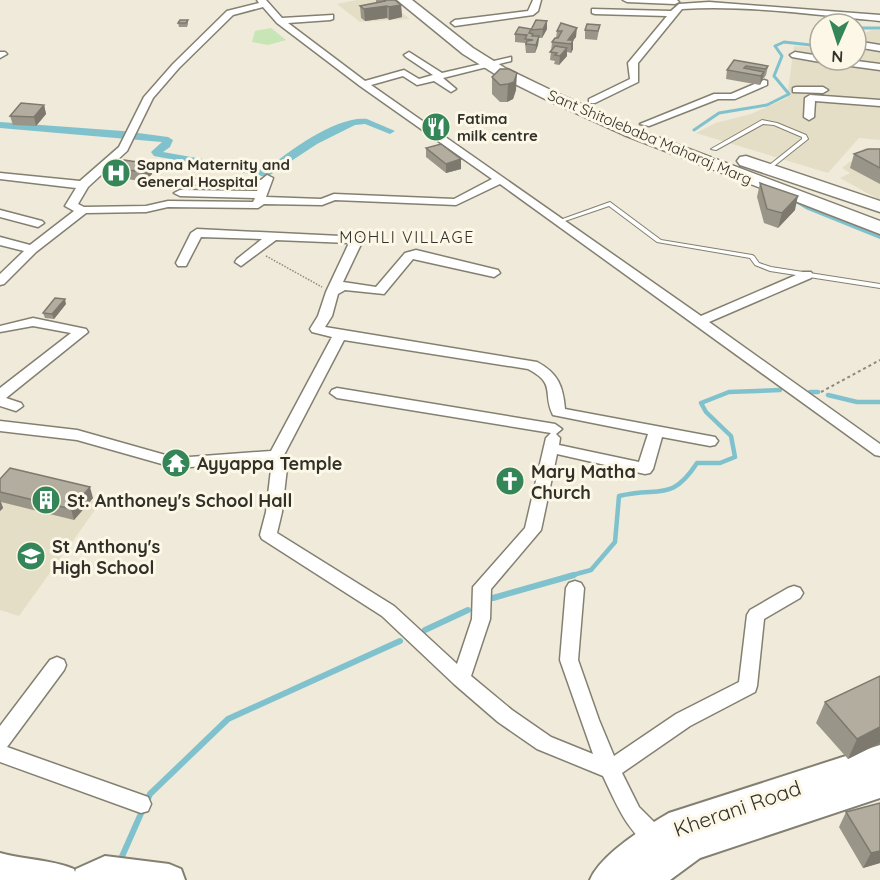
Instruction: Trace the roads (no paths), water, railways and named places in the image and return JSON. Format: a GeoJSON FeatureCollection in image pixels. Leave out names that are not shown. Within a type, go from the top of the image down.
{"type":"FeatureCollection","features":[{"type":"Feature","properties":{"kind":"main road","name":"Sant Shitolebaba Maharaj Marg"},"geometry":{"type":"LineString","coordinates":[[404,0],[468,51],[553,97],[666,139],[880,228]]}},
{"type":"Feature","properties":{"kind":"main road","name":"Sant Shitolebaba Maharaj Marg"},"geometry":{"type":"LineString","coordinates":[[427,0],[489,48],[554,84],[645,124],[666,139],[714,149],[880,207]]}},
{"type":"Feature","properties":{"kind":"main road","name":"Kherani Road"},"geometry":{"type":"LineString","coordinates":[[606,880],[666,847],[690,846],[877,772]]}},
{"type":"Feature","properties":{"kind":"main road","name":"Kherani Road"},"geometry":{"type":"LineString","coordinates":[[643,880],[666,847]]}},
{"type":"Feature","properties":{"kind":"main road"},"geometry":{"type":"LineString","coordinates":[[8,874],[62,880]]}},
{"type":"Feature","properties":{"kind":"street"},"geometry":{"type":"LineString","coordinates":[[455,23],[530,13],[534,11],[537,0]]}},
{"type":"Feature","properties":{"kind":"street"},"geometry":{"type":"LineString","coordinates":[[627,0],[676,6]]}},
{"type":"Feature","properties":{"kind":"street"},"geometry":{"type":"LineString","coordinates":[[229,184],[146,209],[83,210],[71,206],[83,185],[123,149],[149,98],[176,66],[230,14],[263,2],[280,21],[363,84],[560,221],[880,451]]}},
{"type":"Feature","properties":{"kind":"street"},"geometry":{"type":"LineString","coordinates":[[595,11],[708,2],[748,3],[880,18]]}},
{"type":"Feature","properties":{"kind":"street"},"geometry":{"type":"LineString","coordinates":[[592,101],[635,80],[633,63],[676,6]]}},
{"type":"Feature","properties":{"kind":"street"},"geometry":{"type":"LineString","coordinates":[[280,21],[330,16]]}},
{"type":"Feature","properties":{"kind":"street"},"geometry":{"type":"LineString","coordinates":[[409,55],[451,89]]}},
{"type":"Feature","properties":{"kind":"street"},"geometry":{"type":"LineString","coordinates":[[795,55],[808,57]]}},
{"type":"Feature","properties":{"kind":"street"},"geometry":{"type":"LineString","coordinates":[[363,84],[404,73],[417,82],[508,59]]}},
{"type":"Feature","properties":{"kind":"street"},"geometry":{"type":"LineString","coordinates":[[645,124],[717,96],[732,97],[764,83]]}},
{"type":"Feature","properties":{"kind":"street"},"geometry":{"type":"LineString","coordinates":[[796,90],[880,92]]}},
{"type":"Feature","properties":{"kind":"street"},"geometry":{"type":"LineString","coordinates":[[809,117],[810,98],[880,103]]}},
{"type":"Feature","properties":{"kind":"street"},"geometry":{"type":"LineString","coordinates":[[0,176],[83,185]]}},
{"type":"Feature","properties":{"kind":"street"},"geometry":{"type":"LineString","coordinates":[[177,199],[187,179],[264,189],[322,202],[334,197],[456,202],[499,180]]}},
{"type":"Feature","properties":{"kind":"street"},"geometry":{"type":"LineString","coordinates":[[220,206],[229,184]]}},
{"type":"Feature","properties":{"kind":"street"},"geometry":{"type":"LineString","coordinates":[[177,199],[220,206],[258,206],[264,189]]}},
{"type":"Feature","properties":{"kind":"street"},"geometry":{"type":"LineString","coordinates":[[0,281],[32,249],[83,210]]}},
{"type":"Feature","properties":{"kind":"street"},"geometry":{"type":"LineString","coordinates":[[0,213],[38,223]]}},
{"type":"Feature","properties":{"kind":"street"},"geometry":{"type":"LineString","coordinates":[[182,263],[197,233],[357,240],[332,292],[326,316],[317,329],[340,335],[532,365],[547,372],[556,385],[558,412],[533,530],[482,587],[481,619],[461,679]]}},
{"type":"Feature","properties":{"kind":"street"},"geometry":{"type":"LineString","coordinates":[[241,262],[274,236]]}},
{"type":"Feature","properties":{"kind":"street"},"geometry":{"type":"LineString","coordinates":[[0,241],[32,249]]}},
{"type":"Feature","properties":{"kind":"street"},"geometry":{"type":"LineString","coordinates":[[332,292],[343,286],[379,291],[409,256],[416,254],[494,273]]}},
{"type":"Feature","properties":{"kind":"street"},"geometry":{"type":"LineString","coordinates":[[700,321],[807,274]]}},
{"type":"Feature","properties":{"kind":"street"},"geometry":{"type":"LineString","coordinates":[[0,395],[81,332],[32,320],[17,322],[3,329]]}},
{"type":"Feature","properties":{"kind":"street"},"geometry":{"type":"LineString","coordinates":[[276,456],[340,335]]}},
{"type":"Feature","properties":{"kind":"street"},"geometry":{"type":"LineString","coordinates":[[337,393],[555,429]]}},
{"type":"Feature","properties":{"kind":"street"},"geometry":{"type":"LineString","coordinates":[[0,401],[16,406]]}},
{"type":"Feature","properties":{"kind":"street"},"geometry":{"type":"LineString","coordinates":[[558,412],[710,441]]}},
{"type":"Feature","properties":{"kind":"street"},"geometry":{"type":"LineString","coordinates":[[0,426],[78,435],[176,463],[276,456],[280,459],[279,474],[268,535],[388,611],[461,679],[506,716],[544,743],[609,770]]}},
{"type":"Feature","properties":{"kind":"street"},"geometry":{"type":"LineString","coordinates":[[551,448],[645,469],[657,430]]}},
{"type":"Feature","properties":{"kind":"street"},"geometry":{"type":"LineString","coordinates":[[574,588],[569,660],[609,770],[632,814],[666,847]]}},
{"type":"Feature","properties":{"kind":"street"},"geometry":{"type":"LineString","coordinates":[[609,770],[683,720],[748,686],[756,615],[794,593]]}},
{"type":"Feature","properties":{"kind":"street"},"geometry":{"type":"LineString","coordinates":[[0,741],[57,665]]}},
{"type":"Feature","properties":{"kind":"street"},"geometry":{"type":"LineString","coordinates":[[0,753],[141,804]]}},
{"type":"Feature","properties":{"kind":"lane"},"geometry":{"type":"LineString","coordinates":[[714,149],[762,122],[775,124],[804,136],[806,139],[769,168]]}},
{"type":"Feature","properties":{"kind":"lane"},"geometry":{"type":"LineString","coordinates":[[560,221],[610,204],[659,241],[752,257],[758,264],[770,269],[880,286]]}},
{"type":"Feature","properties":{"kind":"waterway"},"geometry":{"type":"LineString","coordinates":[[868,28],[880,28]]}},
{"type":"Feature","properties":{"kind":"waterway"},"geometry":{"type":"LineString","coordinates":[[694,130],[719,113],[767,105],[789,94],[774,76],[782,56],[775,46],[784,42],[808,45]]}},
{"type":"Feature","properties":{"kind":"waterway"},"geometry":{"type":"LineString","coordinates":[[0,125],[123,134],[168,140],[166,145],[156,152],[158,154],[267,174],[313,142],[342,126],[364,121],[390,131]]}},
{"type":"Feature","properties":{"kind":"waterway"},"geometry":{"type":"LineString","coordinates":[[795,200],[808,208],[880,237]]}},
{"type":"Feature","properties":{"kind":"waterway"},"geometry":{"type":"LineString","coordinates":[[569,576],[591,570],[615,542],[619,496],[663,491],[679,484],[697,463],[720,463],[735,457],[731,436],[706,412],[701,403],[729,392],[780,390]]}},
{"type":"Feature","properties":{"kind":"waterway"},"geometry":{"type":"LineString","coordinates":[[810,392],[818,392]]}},
{"type":"Feature","properties":{"kind":"waterway"},"geometry":{"type":"LineString","coordinates":[[828,395],[857,402],[880,402]]}},
{"type":"Feature","properties":{"kind":"waterway"},"geometry":{"type":"LineString","coordinates":[[493,598],[574,575]]}},
{"type":"Feature","properties":{"kind":"waterway"},"geometry":{"type":"LineString","coordinates":[[425,630],[468,610]]}},
{"type":"Feature","properties":{"kind":"waterway"},"geometry":{"type":"LineString","coordinates":[[147,801],[150,794],[228,719],[400,641]]}},
{"type":"Feature","properties":{"kind":"waterway"},"geometry":{"type":"LineString","coordinates":[[120,861],[143,809]]}},
{"type":"Feature","properties":{"kind":"place","name":"Fatima milk centre"},"geometry":{"type":"Point","coordinates":[436,127]}},
{"type":"Feature","properties":{"kind":"place","name":"Sapna Maternity and General Hospital"},"geometry":{"type":"Point","coordinates":[116,173]}},
{"type":"Feature","properties":{"kind":"place","name":"Ayyappa Temple"},"geometry":{"type":"Point","coordinates":[176,463]}},
{"type":"Feature","properties":{"kind":"place","name":"Mary Matha Church"},"geometry":{"type":"Point","coordinates":[510,481]}},
{"type":"Feature","properties":{"kind":"place","name":"St. Anthoney's School Hall"},"geometry":{"type":"Point","coordinates":[46,500]}},
{"type":"Feature","properties":{"kind":"place","name":"St Anthony's High School"},"geometry":{"type":"Point","coordinates":[31,556]}},
{"type":"Feature","properties":{"kind":"district","name":"MOHLI VILLAGE"},"geometry":{"type":"Point","coordinates":[407,237]}}]}
